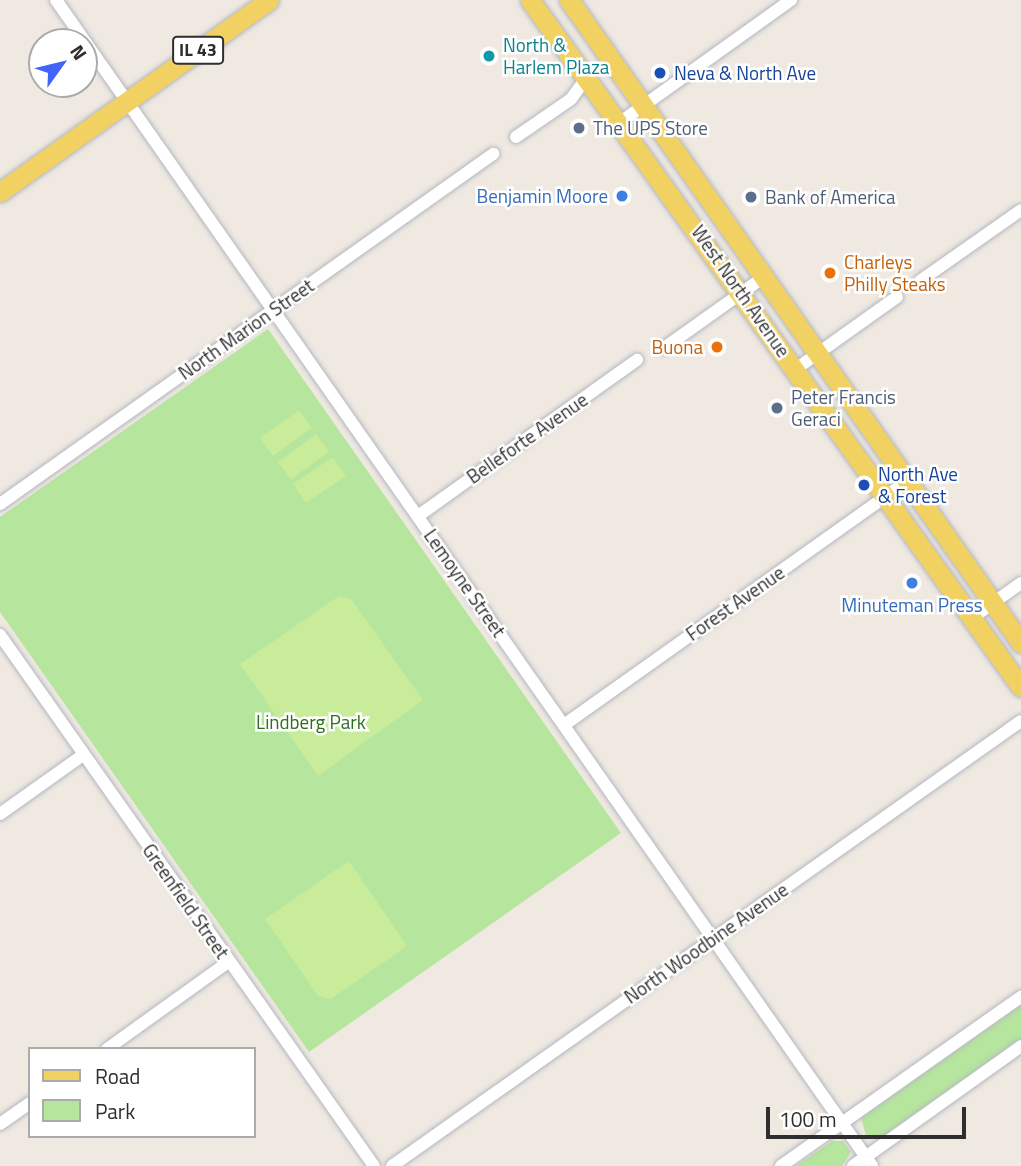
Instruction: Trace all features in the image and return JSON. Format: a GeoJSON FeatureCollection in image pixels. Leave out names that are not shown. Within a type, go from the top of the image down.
{"type":"FeatureCollection","features":[{"type":"Feature","properties":{"kind":"main road","name":"IL 43"},"geometry":{"type":"LineString","coordinates":[[0,192],[269,0]]}},
{"type":"Feature","properties":{"kind":"main road","name":"West North Avenue"},"geometry":{"type":"LineString","coordinates":[[530,0],[622,121],[1021,687]]}},
{"type":"Feature","properties":{"kind":"main road","name":"West North Avenue"},"geometry":{"type":"LineString","coordinates":[[569,0],[1021,643]]}},
{"type":"Feature","properties":{"kind":"street","name":"Lemoyne Street"},"geometry":{"type":"LineString","coordinates":[[56,0],[869,1161]]}},
{"type":"Feature","properties":{"kind":"street"},"geometry":{"type":"LineString","coordinates":[[622,121],[791,0]]}},
{"type":"Feature","properties":{"kind":"street"},"geometry":{"type":"LineString","coordinates":[[516,137],[593,85]]}},
{"type":"Feature","properties":{"kind":"street"},"geometry":{"type":"LineString","coordinates":[[571,99],[593,85]]}},
{"type":"Feature","properties":{"kind":"street","name":"North Marion Street"},"geometry":{"type":"LineString","coordinates":[[0,504],[493,154]]}},
{"type":"Feature","properties":{"kind":"street"},"geometry":{"type":"LineString","coordinates":[[920,281],[1021,210]]}},
{"type":"Feature","properties":{"kind":"street"},"geometry":{"type":"LineString","coordinates":[[664,348],[764,277]]}},
{"type":"Feature","properties":{"kind":"street"},"geometry":{"type":"LineString","coordinates":[[796,369],[897,297]]}},
{"type":"Feature","properties":{"kind":"street","name":"Belleforte Avenue"},"geometry":{"type":"LineString","coordinates":[[418,516],[637,360]]}},
{"type":"Feature","properties":{"kind":"street","name":"Forest Avenue"},"geometry":{"type":"LineString","coordinates":[[564,725],[907,481]]}},
{"type":"Feature","properties":{"kind":"street"},"geometry":{"type":"LineString","coordinates":[[972,618],[1021,583]]}},
{"type":"Feature","properties":{"kind":"street","name":"Greenfield Street"},"geometry":{"type":"LineString","coordinates":[[0,635],[374,1166]]}},
{"type":"Feature","properties":{"kind":"street","name":"North Woodbine Avenue"},"geometry":{"type":"LineString","coordinates":[[392,1166],[1021,721]]}},
{"type":"Feature","properties":{"kind":"street"},"geometry":{"type":"LineString","coordinates":[[0,814],[83,755]]}},
{"type":"Feature","properties":{"kind":"street"},"geometry":{"type":"LineString","coordinates":[[110,1047],[229,962]]}},
{"type":"Feature","properties":{"kind":"street"},"geometry":{"type":"LineString","coordinates":[[781,1166],[1021,998]]}},
{"type":"Feature","properties":{"kind":"street"},"geometry":{"type":"LineString","coordinates":[[853,1166],[869,1161],[1021,1046]]}},
{"type":"Feature","properties":{"kind":"street"},"geometry":{"type":"LineString","coordinates":[[0,1124],[28,1104]]}},
{"type":"Feature","properties":{"kind":"green space","name":"Lindberg Park"},"geometry":{"type":"Polygon","coordinates":[[[268,329],[621,833],[309,1052],[0,612],[0,517],[268,329]]]}},
{"type":"Feature","properties":{"kind":"green space"},"geometry":{"type":"Polygon","coordinates":[[[299,410],[312,428],[273,456],[260,438],[299,410]]]}},
{"type":"Feature","properties":{"kind":"green space"},"geometry":{"type":"Polygon","coordinates":[[[316,434],[329,452],[291,479],[278,462],[316,434]]]}},
{"type":"Feature","properties":{"kind":"green space"},"geometry":{"type":"Polygon","coordinates":[[[333,457],[346,476],[306,503],[293,484],[333,457]]]}},
{"type":"Feature","properties":{"kind":"green space"},"geometry":{"type":"Polygon","coordinates":[[[339,596],[351,599],[423,700],[318,776],[240,664],[339,596]]]}},
{"type":"Feature","properties":{"kind":"green space"},"geometry":{"type":"Polygon","coordinates":[[[349,861],[407,946],[331,999],[318,996],[265,919],[349,861]]]}},
{"type":"Feature","properties":{"kind":"green space"},"geometry":{"type":"Polygon","coordinates":[[[1021,1005],[1021,1039],[879,1139],[867,1139],[861,1118],[1021,1005]]]}},
{"type":"Feature","properties":{"kind":"green space"},"geometry":{"type":"Polygon","coordinates":[[[832,1141],[843,1141],[851,1152],[842,1166],[796,1166],[832,1141]]]}},
{"type":"Feature","properties":{"kind":"place","name":"North & Harlem Plaza"},"geometry":{"type":"Point","coordinates":[489,56]}},
{"type":"Feature","properties":{"kind":"place","name":"Neva & North Ave"},"geometry":{"type":"Point","coordinates":[660,73]}},
{"type":"Feature","properties":{"kind":"place","name":"The UPS Store"},"geometry":{"type":"Point","coordinates":[579,128]}},
{"type":"Feature","properties":{"kind":"place","name":"Benjamin Moore"},"geometry":{"type":"Point","coordinates":[622,196]}},
{"type":"Feature","properties":{"kind":"place","name":"Bank of America"},"geometry":{"type":"Point","coordinates":[751,197]}},
{"type":"Feature","properties":{"kind":"place","name":"Charleys Philly Steaks"},"geometry":{"type":"Point","coordinates":[830,273]}},
{"type":"Feature","properties":{"kind":"place","name":"Buona"},"geometry":{"type":"Point","coordinates":[717,347]}},
{"type":"Feature","properties":{"kind":"place","name":"Peter Francis Geraci"},"geometry":{"type":"Point","coordinates":[777,408]}},
{"type":"Feature","properties":{"kind":"place","name":"North Ave & Forest"},"geometry":{"type":"Point","coordinates":[864,485]}},
{"type":"Feature","properties":{"kind":"place","name":"Minuteman Press"},"geometry":{"type":"Point","coordinates":[912,583]}}]}
